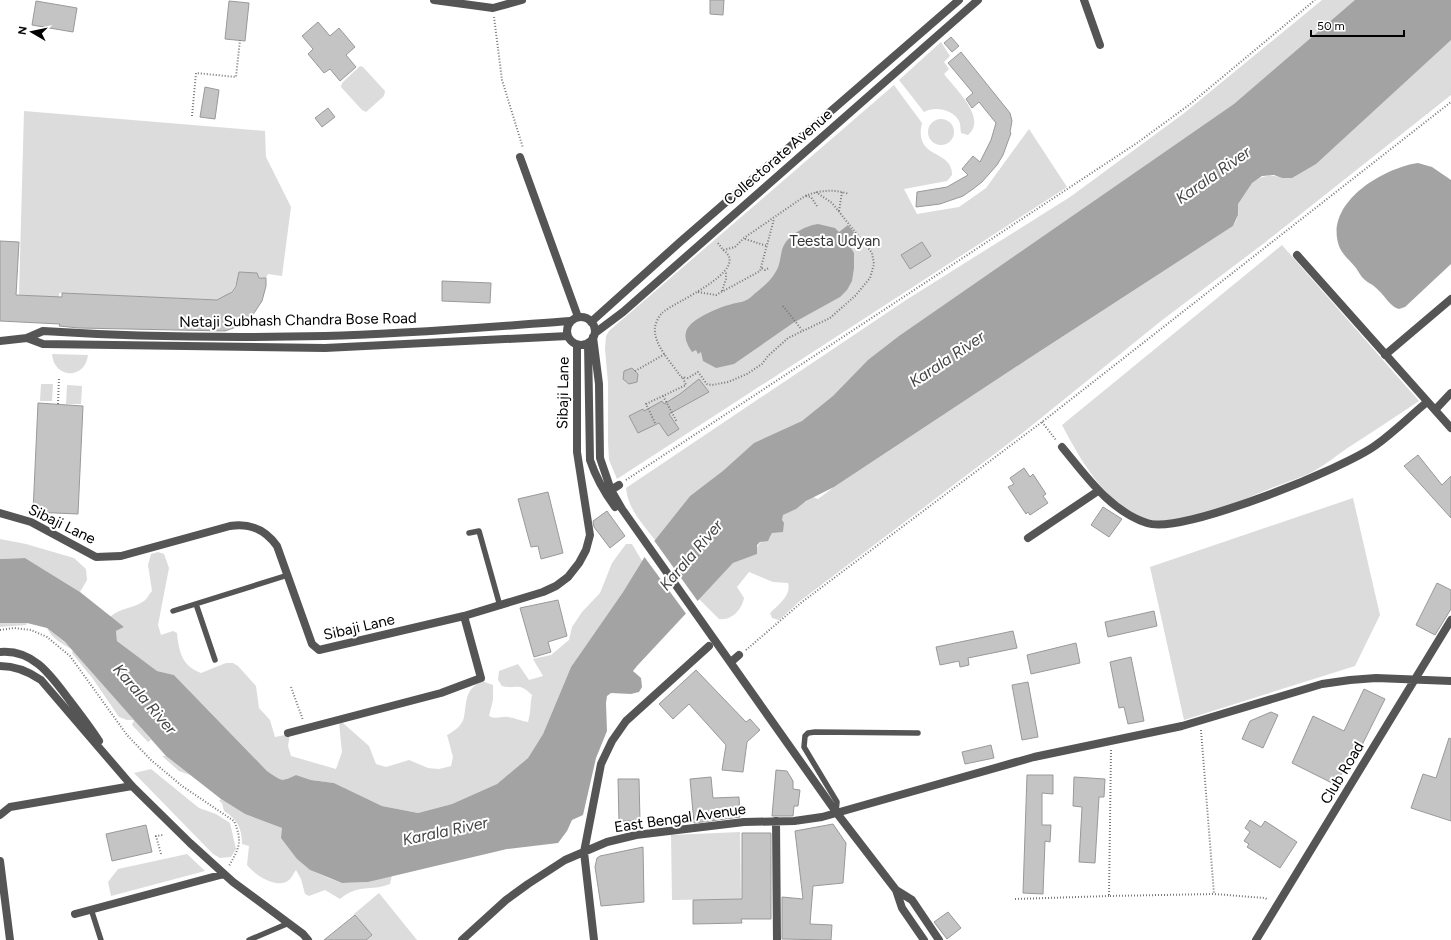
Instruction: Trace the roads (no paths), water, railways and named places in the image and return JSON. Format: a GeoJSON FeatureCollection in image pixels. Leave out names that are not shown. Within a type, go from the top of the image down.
{"type":"FeatureCollection","features":[{"type":"Feature","properties":{"kind":"street"},"geometry":{"type":"LineString","coordinates":[[434,0],[493,4],[522,0]]}},
{"type":"Feature","properties":{"kind":"street","name":"Collectorate Avenue"},"geometry":{"type":"LineString","coordinates":[[591,322],[959,0]]}},
{"type":"Feature","properties":{"kind":"street","name":"Collectorate Avenue"},"geometry":{"type":"LineString","coordinates":[[592,338],[712,237],[779,174],[978,0]]}},
{"type":"Feature","properties":{"kind":"street"},"geometry":{"type":"LineString","coordinates":[[1084,0],[1100,45]]}},
{"type":"Feature","properties":{"kind":"street"},"geometry":{"type":"LineString","coordinates":[[883,66],[891,75]]}},
{"type":"Feature","properties":{"kind":"street"},"geometry":{"type":"LineString","coordinates":[[521,161],[578,317]]}},
{"type":"Feature","properties":{"kind":"street"},"geometry":{"type":"LineString","coordinates":[[770,164],[779,174]]}},
{"type":"Feature","properties":{"kind":"street"},"geometry":{"type":"LineString","coordinates":[[1296,255],[1451,428]]}},
{"type":"Feature","properties":{"kind":"street"},"geometry":{"type":"LineString","coordinates":[[1385,355],[1451,299]]}},
{"type":"Feature","properties":{"kind":"street"},"geometry":{"type":"LineString","coordinates":[[592,338],[578,345],[570,340],[567,328],[570,321],[578,317],[583,317],[591,322],[592,338],[590,460],[604,492],[639,535],[731,662],[836,812],[896,890],[902,908],[924,940]]}},
{"type":"Feature","properties":{"kind":"street","name":"Netaji Subhash Chandra Bose Road"},"geometry":{"type":"LineString","coordinates":[[0,341],[27,338],[44,331],[149,336],[326,336],[468,330],[570,321]]}},
{"type":"Feature","properties":{"kind":"street","name":"Netaji Subhash Chandra Bose Road"},"geometry":{"type":"LineString","coordinates":[[27,338],[43,344],[48,348],[92,349],[325,348],[568,336]]}},
{"type":"Feature","properties":{"kind":"street"},"geometry":{"type":"LineString","coordinates":[[592,338],[599,384],[600,458],[611,490],[639,535]]}},
{"type":"Feature","properties":{"kind":"street","name":"Sibaji Lane"},"geometry":{"type":"LineString","coordinates":[[0,513],[31,522],[96,556],[121,556],[230,526],[246,525],[261,530],[272,540],[280,553],[312,644],[319,650],[464,616],[500,606],[543,592],[556,586],[580,563],[586,550],[590,535],[589,518],[576,436],[578,345]]}},
{"type":"Feature","properties":{"kind":"street"},"geometry":{"type":"LineString","coordinates":[[1434,410],[1451,393]]}},
{"type":"Feature","properties":{"kind":"street"},"geometry":{"type":"LineString","coordinates":[[1062,447],[1098,491],[1117,506],[1147,524],[1159,526],[1172,525],[1209,516],[1335,469],[1376,446],[1427,402]]}},
{"type":"Feature","properties":{"kind":"street"},"geometry":{"type":"LineString","coordinates":[[611,490],[619,485]]}},
{"type":"Feature","properties":{"kind":"street"},"geometry":{"type":"LineString","coordinates":[[1028,538],[1098,491]]}},
{"type":"Feature","properties":{"kind":"street"},"geometry":{"type":"LineString","coordinates":[[288,733],[441,693],[481,678],[464,616]]}},
{"type":"Feature","properties":{"kind":"street","name":"Club Road"},"geometry":{"type":"LineString","coordinates":[[1256,940],[1451,620]]}},
{"type":"Feature","properties":{"kind":"street"},"geometry":{"type":"LineString","coordinates":[[594,940],[584,852],[598,777],[606,753],[615,736],[634,712],[709,646]]}},
{"type":"Feature","properties":{"kind":"street"},"geometry":{"type":"LineString","coordinates":[[0,652],[23,655],[46,670],[91,729],[114,764]]}},
{"type":"Feature","properties":{"kind":"street"},"geometry":{"type":"LineString","coordinates":[[731,662],[739,655]]}},
{"type":"Feature","properties":{"kind":"street"},"geometry":{"type":"LineString","coordinates":[[0,666],[26,670],[41,680],[132,786],[224,874],[289,923],[308,940]]}},
{"type":"Feature","properties":{"kind":"street","name":"East Bengal Avenue"},"geometry":{"type":"LineString","coordinates":[[462,940],[506,900],[528,884],[565,860],[607,842],[636,835],[744,822],[794,821],[836,812],[1034,757],[1112,742],[1183,726],[1322,684],[1350,680],[1415,679],[1451,681]]}},
{"type":"Feature","properties":{"kind":"street"},"geometry":{"type":"LineString","coordinates":[[0,815],[10,807],[132,786]]}},
{"type":"Feature","properties":{"kind":"street"},"geometry":{"type":"LineString","coordinates":[[776,821],[777,940]]}},
{"type":"Feature","properties":{"kind":"street"},"geometry":{"type":"LineString","coordinates":[[0,861],[10,940]]}},
{"type":"Feature","properties":{"kind":"street"},"geometry":{"type":"LineString","coordinates":[[75,914],[224,874]]}},
{"type":"Feature","properties":{"kind":"street"},"geometry":{"type":"LineString","coordinates":[[896,890],[912,900],[939,940]]}},
{"type":"Feature","properties":{"kind":"lane"},"geometry":{"type":"LineString","coordinates":[[469,534],[479,531],[500,606]]}},
{"type":"Feature","properties":{"kind":"lane"},"geometry":{"type":"LineString","coordinates":[[173,611],[288,575]]}},
{"type":"Feature","properties":{"kind":"lane"},"geometry":{"type":"LineString","coordinates":[[196,604],[215,660]]}},
{"type":"Feature","properties":{"kind":"lane"},"geometry":{"type":"LineString","coordinates":[[836,812],[837,802],[804,747],[804,736],[808,733],[815,732],[918,733]]}},
{"type":"Feature","properties":{"kind":"lane"},"geometry":{"type":"LineString","coordinates":[[91,909],[101,940]]}},
{"type":"Feature","properties":{"kind":"lane"},"geometry":{"type":"LineString","coordinates":[[249,940],[289,923]]}},
{"type":"Feature","properties":{"kind":"water","name":"Karala River"},"geometry":{"type":"Polygon","coordinates":[[[1355,0],[1451,0],[1451,40],[1316,164],[1292,178],[1282,178],[1274,175],[1262,176],[1252,183],[1238,204],[1238,215],[1233,226],[834,487],[806,501],[796,509],[783,515],[783,532],[772,533],[768,541],[760,542],[757,545],[757,554],[733,563],[637,666],[633,671],[641,678],[642,687],[639,692],[631,694],[611,693],[607,696],[607,731],[596,758],[583,815],[572,820],[567,831],[558,843],[507,849],[368,882],[342,883],[310,870],[297,859],[281,838],[282,828],[245,814],[221,799],[166,756],[65,642],[47,628],[27,623],[0,623],[0,559],[25,558],[80,592],[124,627],[116,631],[117,641],[157,671],[174,675],[267,771],[278,778],[283,780],[296,775],[311,780],[334,783],[382,806],[418,813],[452,804],[497,784],[528,758],[543,734],[571,667],[623,592],[655,540],[690,496],[724,470],[754,443],[802,421],[833,396],[868,360],[899,336],[1234,104],[1355,0]]]}},
{"type":"Feature","properties":{"kind":"water"},"geometry":{"type":"Polygon","coordinates":[[[1418,163],[1432,167],[1451,180],[1451,264],[1405,307],[1399,309],[1393,306],[1374,286],[1364,279],[1345,255],[1339,246],[1337,230],[1340,216],[1348,202],[1360,190],[1389,172],[1404,166],[1418,163]]]}},
{"type":"Feature","properties":{"kind":"water"},"geometry":{"type":"Polygon","coordinates":[[[818,224],[835,228],[839,232],[848,225],[861,241],[851,248],[854,253],[854,268],[852,281],[847,290],[840,297],[793,323],[734,364],[716,368],[703,361],[701,352],[698,354],[696,350],[692,352],[686,337],[688,327],[706,314],[744,301],[751,297],[773,277],[779,265],[782,250],[787,240],[796,232],[818,224]]]}},
{"type":"Feature","properties":{"kind":"park label","name":"Teesta Udyan"},"geometry":{"type":"Point","coordinates":[835,241]}}]}
